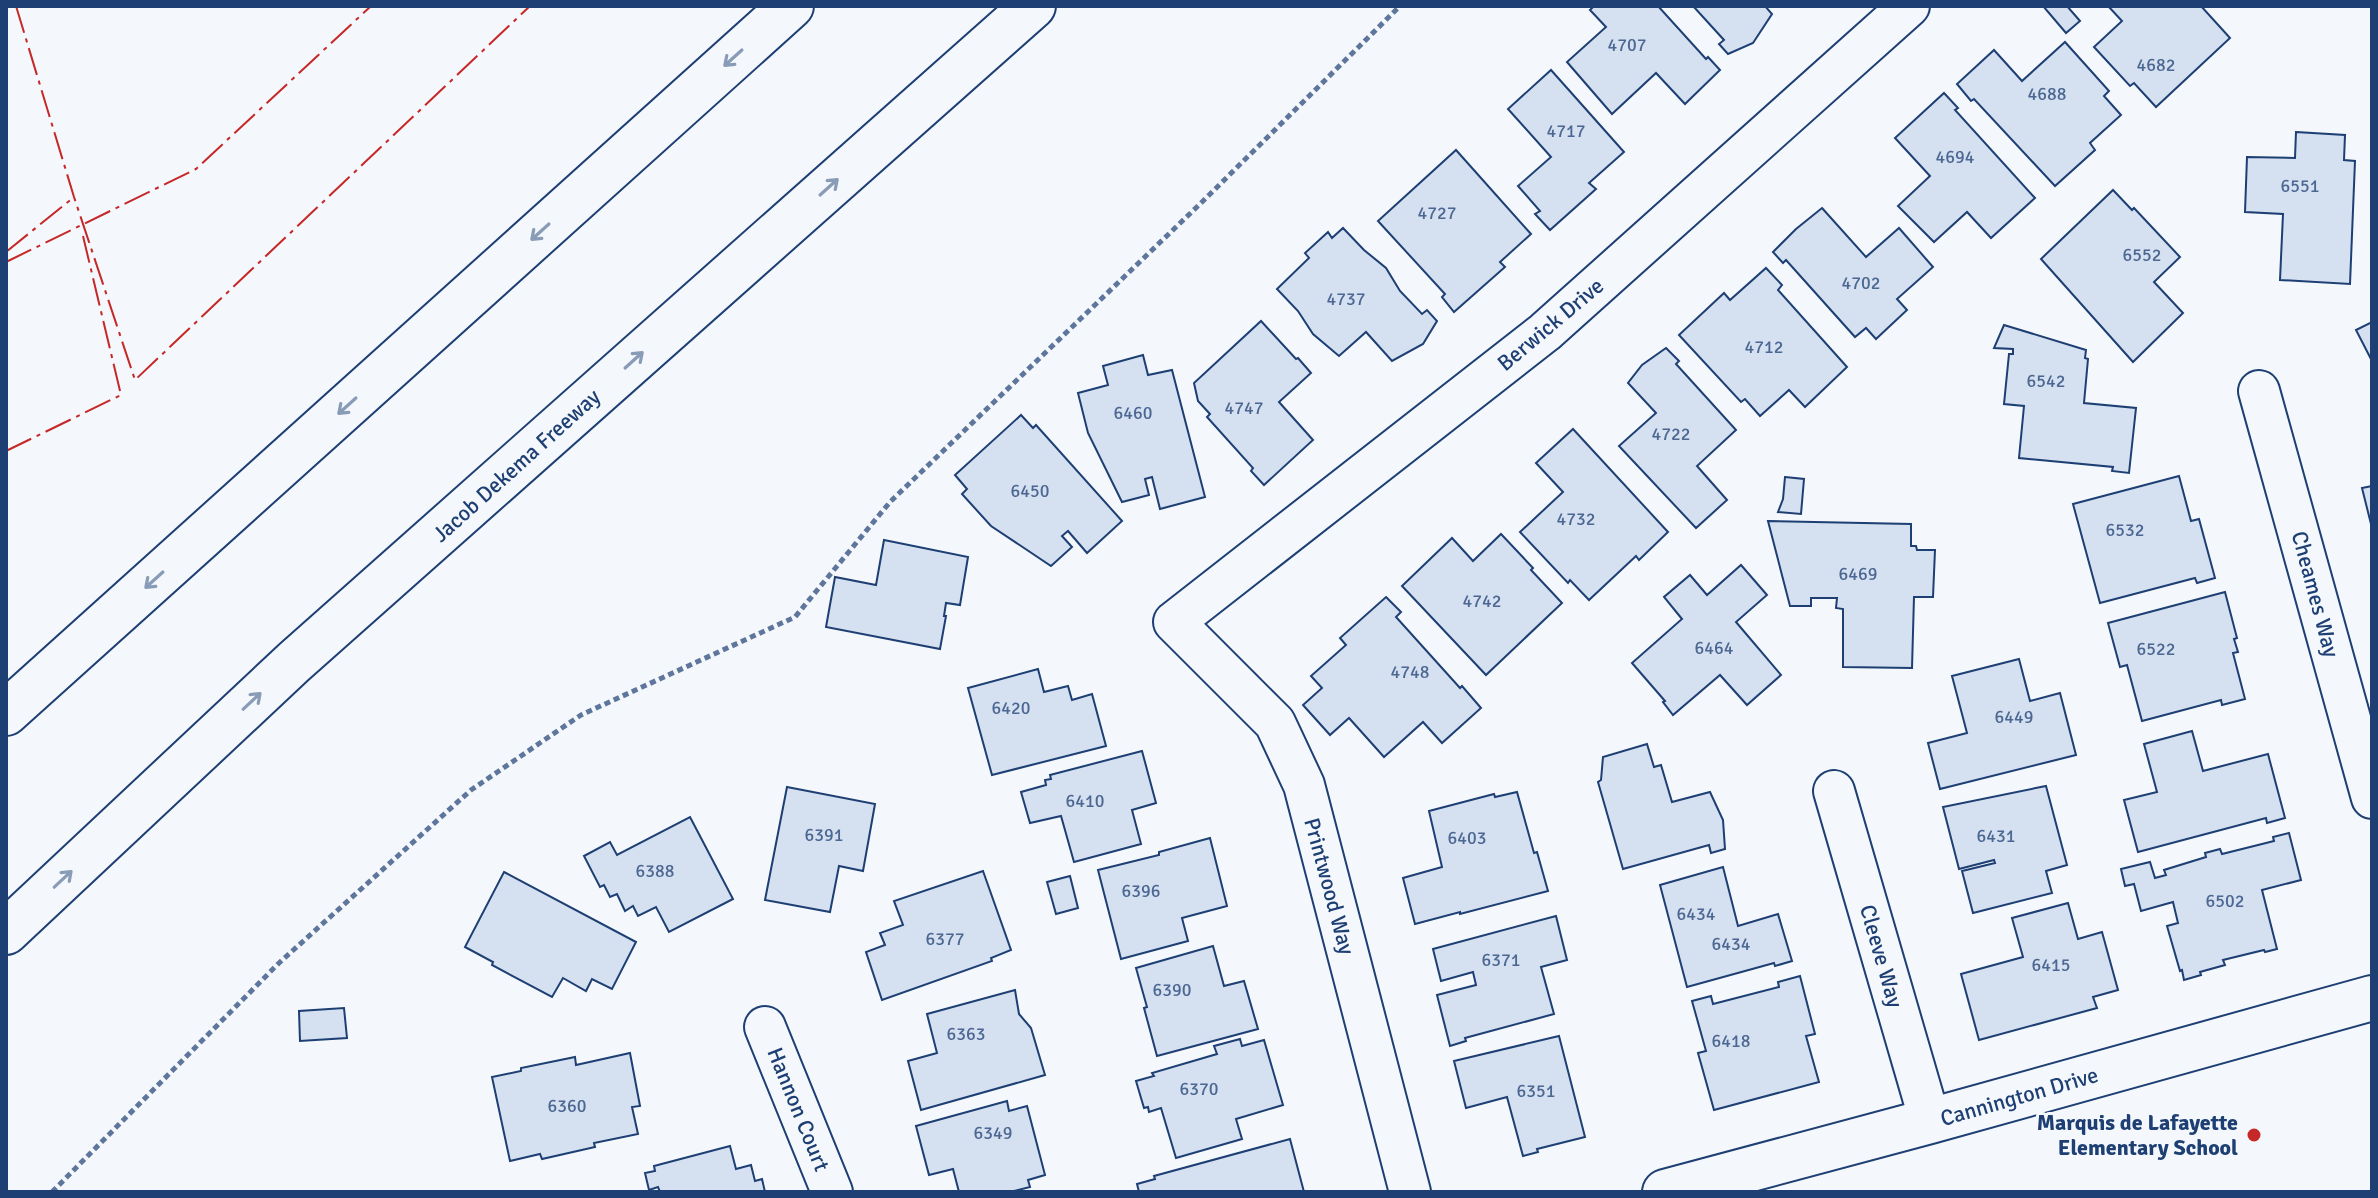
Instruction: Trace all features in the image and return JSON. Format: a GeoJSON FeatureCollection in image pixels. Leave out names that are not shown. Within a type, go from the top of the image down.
{"type":"FeatureCollection","features":[{"type":"Feature","properties":{"kind":"main road"},"geometry":{"type":"LineString","coordinates":[[6,713],[791,6]]}},
{"type":"Feature","properties":{"kind":"main road","name":"Jacob Dekema Freeway"},"geometry":{"type":"LineString","coordinates":[[6,932],[294,662],[1033,6]]}},
{"type":"Feature","properties":{"kind":"main road"},"geometry":{"type":"LineString","coordinates":[[6,696],[99,629]]}},
{"type":"Feature","properties":{"kind":"main road","name":"Cannington Drive"},"geometry":{"type":"LineString","coordinates":[[1665,1192],[2372,998]]}},
{"type":"Feature","properties":{"kind":"street","name":"Berwick Drive"},"geometry":{"type":"LineString","coordinates":[[1174,622],[1545,332],[1909,6]]}},
{"type":"Feature","properties":{"kind":"street","name":"Cheames Way"},"geometry":{"type":"LineString","coordinates":[[2259,391],[2372,798]]}},
{"type":"Feature","properties":{"kind":"street","name":"Printwood Way"},"geometry":{"type":"LineString","coordinates":[[1174,622],[1275,723],[1304,785],[1410,1192]]}},
{"type":"Feature","properties":{"kind":"street","name":"Cleeve Way"},"geometry":{"type":"LineString","coordinates":[[1834,791],[1930,1121]]}},
{"type":"Feature","properties":{"kind":"street","name":"Hannon Court"},"geometry":{"type":"LineString","coordinates":[[765,1027],[832,1192]]}},
{"type":"Feature","properties":{"kind":"path"},"geometry":{"type":"LineString","coordinates":[[52,1192],[279,963],[471,790],[581,715],[795,617],[890,502],[1201,203],[1400,6]]}},
{"type":"Feature","properties":{"kind":"building"},"geometry":{"type":"Polygon","coordinates":[[[1594,6],[1658,6],[1706,59],[1708,57],[1720,70],[1685,104],[1656,73],[1612,114],[1567,62],[1606,27],[1590,10],[1594,6]]]}},
{"type":"Feature","properties":{"kind":"building"},"geometry":{"type":"Polygon","coordinates":[[[1693,6],[1765,6],[1772,14],[1753,43],[1728,54],[1719,44],[1724,40],[1693,6]]]}},
{"type":"Feature","properties":{"kind":"building"},"geometry":{"type":"Polygon","coordinates":[[[2043,6],[2067,6],[2080,21],[2066,33],[2043,6]]]}},
{"type":"Feature","properties":{"kind":"building"},"geometry":{"type":"Polygon","coordinates":[[[2108,6],[2201,6],[2230,38],[2156,107],[2134,83],[2130,86],[2094,47],[2122,21],[2108,6]]]}},
{"type":"Feature","properties":{"kind":"building"},"geometry":{"type":"Polygon","coordinates":[[[2065,42],[2109,91],[2104,96],[2121,115],[2090,143],[2095,150],[2055,186],[1957,84],[1994,50],[2022,81],[2065,42]]]}},
{"type":"Feature","properties":{"kind":"building"},"geometry":{"type":"Polygon","coordinates":[[[1551,70],[1624,152],[1589,183],[1596,189],[1550,230],[1535,214],[1540,211],[1518,186],[1551,157],[1508,109],[1551,70]]]}},
{"type":"Feature","properties":{"kind":"building"},"geometry":{"type":"Polygon","coordinates":[[[1944,93],[1958,108],[1955,110],[2035,198],[1991,238],[1967,212],[1934,242],[1898,206],[1930,176],[1895,138],[1944,93]]]}},
{"type":"Feature","properties":{"kind":"building"},"geometry":{"type":"Polygon","coordinates":[[[2296,132],[2345,135],[2344,160],[2355,161],[2350,284],[2280,280],[2283,214],[2245,212],[2247,157],[2295,158],[2296,132]]]}},
{"type":"Feature","properties":{"kind":"building"},"geometry":{"type":"Polygon","coordinates":[[[1456,150],[1531,234],[1500,262],[1505,267],[1454,312],[1442,297],[1445,294],[1378,221],[1456,150]]]}},
{"type":"Feature","properties":{"kind":"building"},"geometry":{"type":"Polygon","coordinates":[[[2113,190],[2180,257],[2154,282],[2183,313],[2133,362],[2041,259],[2113,190]]]}},
{"type":"Feature","properties":{"kind":"building"},"geometry":{"type":"Polygon","coordinates":[[[1822,208],[1866,257],[1899,228],[1933,267],[1897,299],[1907,310],[1876,339],[1866,328],[1855,337],[1786,260],[1783,263],[1773,252],[1822,208]]]}},
{"type":"Feature","properties":{"kind":"building"},"geometry":{"type":"Polygon","coordinates":[[[1343,228],[1386,268],[1400,291],[1422,314],[1427,310],[1437,321],[1423,344],[1392,361],[1366,332],[1339,356],[1313,334],[1298,311],[1277,289],[1309,258],[1305,253],[1328,232],[1332,238],[1343,228]]]}},
{"type":"Feature","properties":{"kind":"building"},"geometry":{"type":"Polygon","coordinates":[[[1766,268],[1782,285],[1778,290],[1847,367],[1805,407],[1789,390],[1760,416],[1745,399],[1741,402],[1679,335],[1724,293],[1730,300],[1766,268]]]}},
{"type":"Feature","properties":{"kind":"building"},"geometry":{"type":"Polygon","coordinates":[[[1261,321],[1311,373],[1279,402],[1313,440],[1264,485],[1251,471],[1253,468],[1207,417],[1210,414],[1198,401],[1194,383],[1261,321]]]}},
{"type":"Feature","properties":{"kind":"building"},"geometry":{"type":"Polygon","coordinates":[[[2372,322],[2372,361],[2356,330],[2372,322]]]}},
{"type":"Feature","properties":{"kind":"building"},"geometry":{"type":"Polygon","coordinates":[[[2004,325],[2086,350],[2084,403],[2136,408],[2129,473],[2112,471],[2113,467],[2019,458],[2024,406],[2004,404],[2009,354],[2013,354],[2013,349],[1994,348],[2004,325]]]}},
{"type":"Feature","properties":{"kind":"building"},"geometry":{"type":"Polygon","coordinates":[[[1666,348],[1679,361],[1676,364],[1736,430],[1697,466],[1727,500],[1696,528],[1619,446],[1656,413],[1628,383],[1642,365],[1666,348]]]}},
{"type":"Feature","properties":{"kind":"building"},"geometry":{"type":"Polygon","coordinates":[[[1143,355],[1148,375],[1172,370],[1205,497],[1160,509],[1152,477],[1145,479],[1149,495],[1122,502],[1088,433],[1078,393],[1108,385],[1103,366],[1143,355]]]}},
{"type":"Feature","properties":{"kind":"building"},"geometry":{"type":"Polygon","coordinates":[[[1021,415],[1033,428],[1036,425],[1122,521],[1087,553],[1068,531],[1062,536],[1072,547],[1051,566],[991,526],[962,494],[967,489],[955,475],[1021,415]]]}},
{"type":"Feature","properties":{"kind":"building"},"geometry":{"type":"Polygon","coordinates":[[[1573,429],[1668,532],[1639,560],[1636,556],[1589,600],[1570,580],[1568,583],[1520,532],[1563,492],[1536,463],[1573,429]]]}},
{"type":"Feature","properties":{"kind":"building"},"geometry":{"type":"Polygon","coordinates":[[[2179,476],[2191,521],[2199,519],[2215,578],[2197,583],[2195,578],[2100,603],[2073,504],[2179,476]]]}},
{"type":"Feature","properties":{"kind":"building"},"geometry":{"type":"Polygon","coordinates":[[[1785,477],[1804,479],[1801,514],[1778,512],[1785,477]]]}},
{"type":"Feature","properties":{"kind":"building"},"geometry":{"type":"Polygon","coordinates":[[[2372,486],[2372,528],[2362,488],[2372,486]]]}},
{"type":"Feature","properties":{"kind":"building"},"geometry":{"type":"Polygon","coordinates":[[[1768,521],[1911,524],[1911,546],[1916,546],[1917,550],[1935,550],[1933,597],[1914,597],[1912,668],[1843,667],[1843,609],[1836,608],[1837,598],[1811,598],[1811,606],[1790,606],[1768,521]]]}},
{"type":"Feature","properties":{"kind":"building"},"geometry":{"type":"Polygon","coordinates":[[[1501,534],[1562,603],[1486,675],[1402,586],[1452,538],[1473,561],[1501,534]]]}},
{"type":"Feature","properties":{"kind":"building"},"geometry":{"type":"Polygon","coordinates":[[[884,540],[968,557],[960,605],[946,603],[940,649],[826,627],[835,577],[876,585],[884,540]]]}},
{"type":"Feature","properties":{"kind":"building"},"geometry":{"type":"Polygon","coordinates":[[[1741,565],[1767,595],[1736,622],[1781,675],[1747,705],[1720,675],[1673,715],[1632,663],[1682,619],[1664,597],[1690,575],[1707,595],[1741,565]]]}},
{"type":"Feature","properties":{"kind":"building"},"geometry":{"type":"Polygon","coordinates":[[[2225,592],[2237,638],[2234,639],[2238,652],[2233,653],[2245,699],[2222,705],[2221,700],[2142,721],[2127,665],[2120,667],[2108,623],[2225,592]]]}},
{"type":"Feature","properties":{"kind":"building"},"geometry":{"type":"Polygon","coordinates":[[[1386,597],[1401,612],[1396,617],[1481,708],[1442,743],[1423,722],[1384,757],[1349,718],[1330,735],[1303,705],[1322,688],[1311,676],[1346,645],[1340,638],[1386,597]]]}},
{"type":"Feature","properties":{"kind":"building"},"geometry":{"type":"Polygon","coordinates":[[[2019,659],[2030,701],[2060,693],[2076,755],[1940,789],[1928,743],[1967,733],[1952,676],[2019,659]]]}},
{"type":"Feature","properties":{"kind":"building"},"geometry":{"type":"Polygon","coordinates":[[[1038,669],[1044,692],[1068,686],[1072,700],[1092,694],[1106,746],[992,775],[968,688],[1038,669]]]}},
{"type":"Feature","properties":{"kind":"building"},"geometry":{"type":"Polygon","coordinates":[[[2192,731],[2203,771],[2268,754],[2285,818],[2267,823],[2266,818],[2138,852],[2124,800],[2157,792],[2144,744],[2192,731]]]}},
{"type":"Feature","properties":{"kind":"building"},"geometry":{"type":"Polygon","coordinates":[[[1647,744],[1654,767],[1661,765],[1672,802],[1710,792],[1723,820],[1725,849],[1711,853],[1709,845],[1623,869],[1598,782],[1601,780],[1603,757],[1647,744]]]}},
{"type":"Feature","properties":{"kind":"building"},"geometry":{"type":"Polygon","coordinates":[[[1142,751],[1156,803],[1132,810],[1141,844],[1074,862],[1061,816],[1030,823],[1021,792],[1046,785],[1045,780],[1051,779],[1050,775],[1142,751]]]}},
{"type":"Feature","properties":{"kind":"building"},"geometry":{"type":"Polygon","coordinates":[[[2046,786],[2067,865],[2046,871],[2052,893],[1973,913],[1962,871],[1995,863],[1994,860],[1959,869],[1943,807],[2046,786]]]}},
{"type":"Feature","properties":{"kind":"building"},"geometry":{"type":"Polygon","coordinates":[[[787,787],[875,804],[863,871],[839,866],[830,912],[765,900],[787,787]]]}},
{"type":"Feature","properties":{"kind":"building"},"geometry":{"type":"Polygon","coordinates":[[[1517,792],[1548,891],[1415,924],[1403,878],[1442,867],[1429,811],[1494,794],[1495,797],[1517,792]]]}},
{"type":"Feature","properties":{"kind":"building"},"geometry":{"type":"Polygon","coordinates":[[[690,817],[733,899],[669,932],[656,907],[638,916],[633,906],[625,911],[617,894],[610,897],[604,885],[600,887],[584,856],[610,842],[617,855],[690,817]]]}},
{"type":"Feature","properties":{"kind":"building"},"geometry":{"type":"Polygon","coordinates":[[[2289,833],[2301,880],[2262,890],[2277,949],[2223,960],[2225,965],[2184,980],[2167,926],[2178,923],[2173,902],[2141,911],[2134,884],[2125,886],[2121,869],[2150,862],[2155,878],[2166,875],[2164,870],[2206,857],[2205,853],[2220,849],[2222,854],[2274,841],[2273,837],[2289,833]]]}},
{"type":"Feature","properties":{"kind":"building"},"geometry":{"type":"Polygon","coordinates":[[[1210,838],[1227,906],[1182,918],[1188,941],[1121,959],[1098,870],[1210,838]]]}},
{"type":"Feature","properties":{"kind":"building"},"geometry":{"type":"Polygon","coordinates":[[[1723,867],[1738,926],[1778,914],[1792,961],[1687,987],[1660,885],[1723,867]]]}},
{"type":"Feature","properties":{"kind":"building"},"geometry":{"type":"Polygon","coordinates":[[[983,871],[1011,950],[991,958],[992,961],[882,1000],[866,952],[885,945],[880,933],[903,925],[894,901],[983,871]]]}},
{"type":"Feature","properties":{"kind":"building"},"geometry":{"type":"Polygon","coordinates":[[[504,872],[636,942],[612,989],[592,979],[586,991],[563,978],[552,997],[465,947],[504,872]]]}},
{"type":"Feature","properties":{"kind":"building"},"geometry":{"type":"Polygon","coordinates":[[[1070,876],[1078,908],[1056,914],[1047,882],[1070,876]]]}},
{"type":"Feature","properties":{"kind":"building"},"geometry":{"type":"Polygon","coordinates":[[[2068,903],[2078,939],[2102,932],[2118,990],[2093,997],[2097,1008],[1979,1040],[1961,974],[2023,957],[2012,918],[2068,903]]]}},
{"type":"Feature","properties":{"kind":"building"},"geometry":{"type":"Polygon","coordinates":[[[1556,916],[1567,960],[1541,967],[1554,1014],[1465,1038],[1466,1041],[1450,1046],[1437,995],[1476,985],[1473,972],[1441,981],[1433,949],[1556,916]]]}},
{"type":"Feature","properties":{"kind":"building"},"geometry":{"type":"Polygon","coordinates":[[[1213,946],[1224,986],[1244,981],[1258,1029],[1157,1056],[1136,968],[1213,946]]]}},
{"type":"Feature","properties":{"kind":"building"},"geometry":{"type":"Polygon","coordinates":[[[1800,976],[1815,1034],[1806,1036],[1819,1082],[1714,1110],[1698,1053],[1706,1051],[1692,1001],[1711,996],[1713,1004],[1779,987],[1778,982],[1800,976]]]}},
{"type":"Feature","properties":{"kind":"building"},"geometry":{"type":"Polygon","coordinates":[[[1015,990],[1019,1014],[1031,1028],[1045,1075],[921,1110],[908,1061],[937,1053],[927,1014],[1015,990]]]}},
{"type":"Feature","properties":{"kind":"building"},"geometry":{"type":"Polygon","coordinates":[[[344,1008],[347,1038],[300,1041],[299,1011],[344,1008]]]}},
{"type":"Feature","properties":{"kind":"building"},"geometry":{"type":"Polygon","coordinates":[[[1559,1036],[1585,1137],[1537,1149],[1538,1152],[1523,1156],[1507,1097],[1466,1108],[1454,1061],[1559,1036]]]}},
{"type":"Feature","properties":{"kind":"building"},"geometry":{"type":"Polygon","coordinates":[[[1240,1039],[1242,1046],[1264,1040],[1283,1105],[1236,1119],[1242,1139],[1176,1158],[1161,1108],[1149,1112],[1148,1107],[1144,1108],[1136,1081],[1154,1076],[1152,1073],[1217,1054],[1214,1046],[1240,1039]]]}},
{"type":"Feature","properties":{"kind":"building"},"geometry":{"type":"Polygon","coordinates":[[[630,1053],[640,1106],[632,1107],[638,1134],[542,1159],[540,1154],[510,1161],[492,1077],[575,1057],[576,1065],[630,1053]]]}},
{"type":"Feature","properties":{"kind":"building"},"geometry":{"type":"Polygon","coordinates":[[[1007,1101],[1009,1111],[1027,1106],[1045,1175],[1028,1180],[1030,1187],[1010,1192],[959,1192],[953,1169],[929,1175],[916,1126],[1007,1101]]]}},
{"type":"Feature","properties":{"kind":"building"},"geometry":{"type":"Polygon","coordinates":[[[1290,1139],[1304,1192],[1139,1192],[1137,1184],[1155,1179],[1154,1176],[1290,1139]]]}},
{"type":"Feature","properties":{"kind":"building"},"geometry":{"type":"Polygon","coordinates":[[[730,1146],[736,1169],[751,1165],[755,1181],[762,1179],[765,1192],[660,1192],[658,1187],[649,1190],[645,1173],[655,1171],[654,1166],[730,1146]]]}},
{"type":"Feature","properties":{"kind":"power"},"geometry":{"type":"LineString","coordinates":[[16,6],[74,197],[135,380],[530,6]]}},
{"type":"Feature","properties":{"kind":"power"},"geometry":{"type":"LineString","coordinates":[[6,262],[196,169],[371,6]]}},
{"type":"Feature","properties":{"kind":"power"},"geometry":{"type":"LineString","coordinates":[[6,252],[74,197]]}},
{"type":"Feature","properties":{"kind":"power"},"geometry":{"type":"LineString","coordinates":[[6,451],[121,395],[83,236]]}},
{"type":"Feature","properties":{"kind":"place","name":"Marquis de Lafayette Elementary School"},"geometry":{"type":"Point","coordinates":[2254,1135]}}]}
